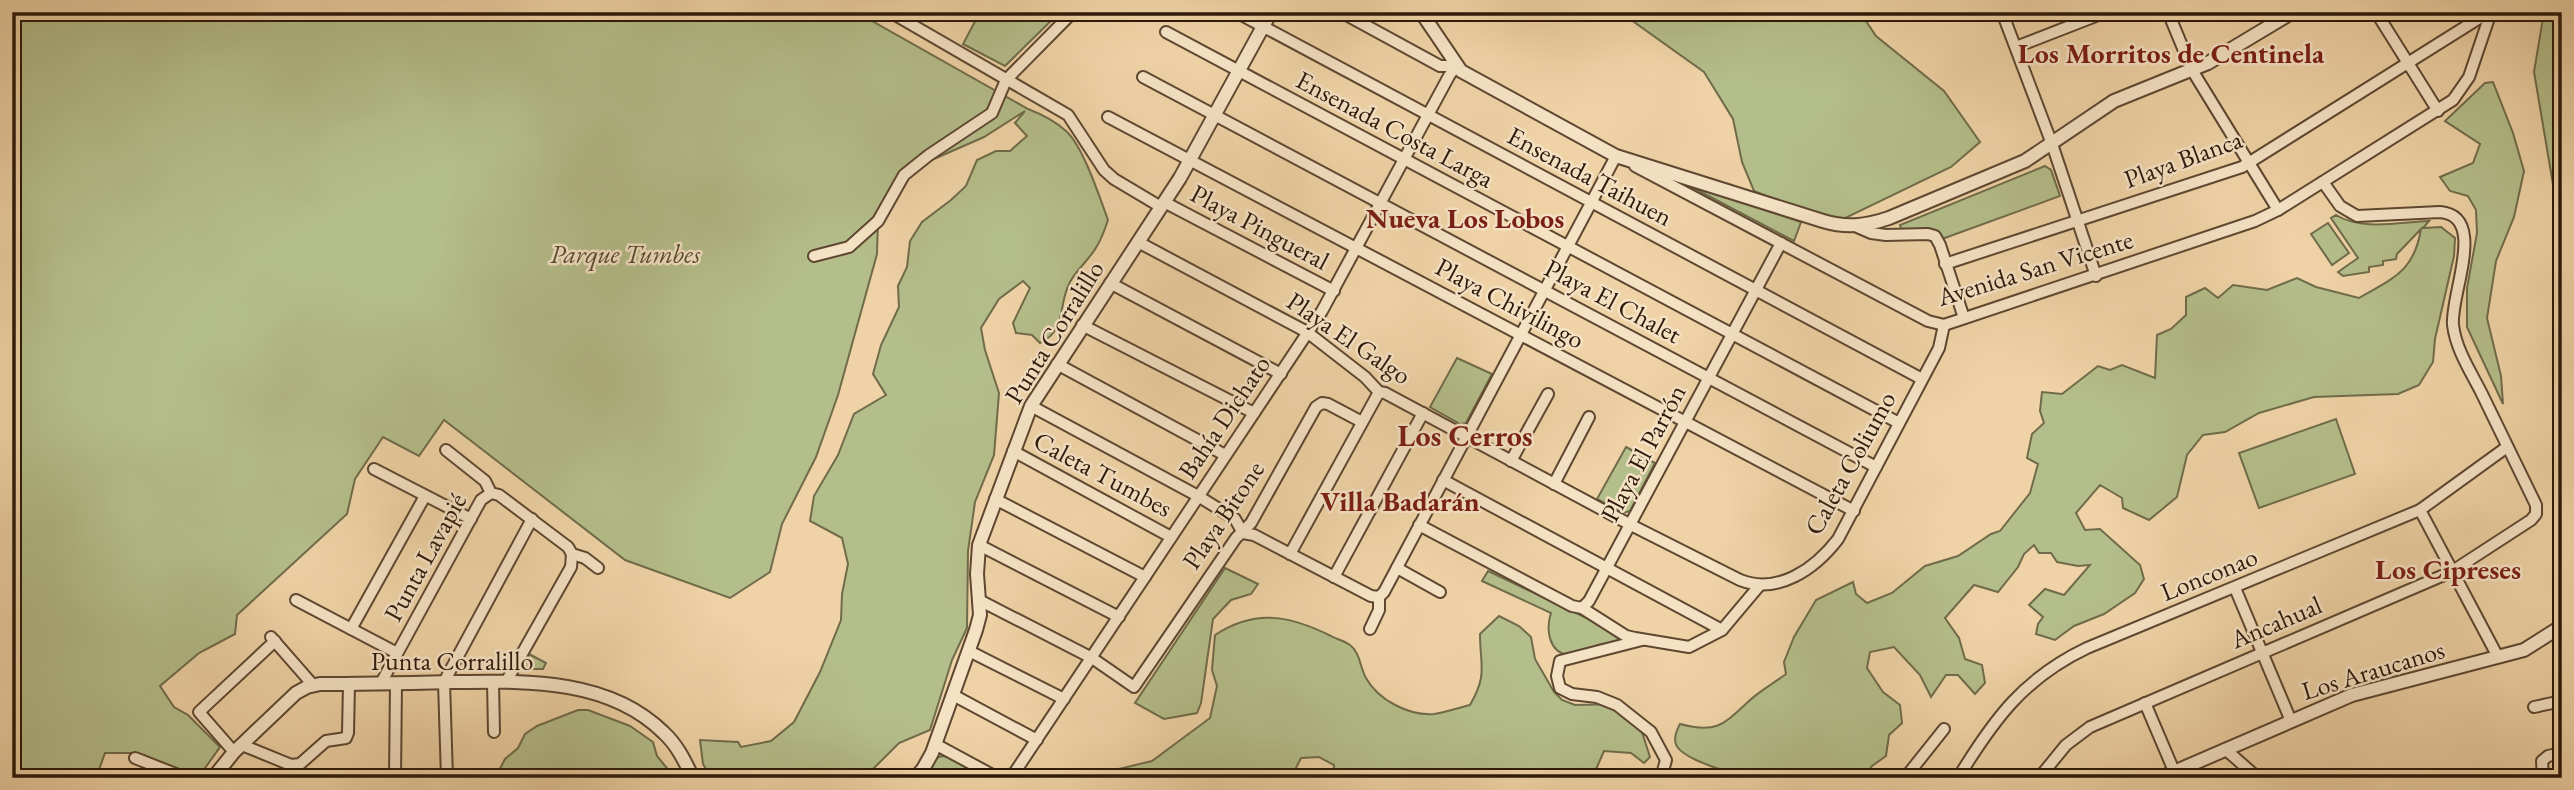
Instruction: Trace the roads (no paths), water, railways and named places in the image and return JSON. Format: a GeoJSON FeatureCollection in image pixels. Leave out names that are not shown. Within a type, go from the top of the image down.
{"type":"FeatureCollection","features":[{"type":"Feature","properties":{"kind":"street","name":"Playa Pingueral"},"geometry":{"type":"LineString","coordinates":[[890,12],[1068,115],[1104,170],[1114,179],[1334,291]]}},
{"type":"Feature","properties":{"kind":"street"},"geometry":{"type":"LineString","coordinates":[[814,256],[849,247],[878,221],[904,175],[992,113],[1006,80],[1073,12]]}},
{"type":"Feature","properties":{"kind":"street","name":"Ensenada Taihuen"},"geometry":{"type":"LineString","coordinates":[[1236,12],[1922,379]]}},
{"type":"Feature","properties":{"kind":"street","name":"Punta Corralillo"},"geometry":{"type":"LineString","coordinates":[[915,778],[928,761],[935,744],[978,623],[976,574],[979,545],[1031,406],[1190,160],[1271,12]]}},
{"type":"Feature","properties":{"kind":"street"},"geometry":{"type":"LineString","coordinates":[[1342,12],[1440,66],[1456,66]]}},
{"type":"Feature","properties":{"kind":"street","name":"Avenida San Vicente"},"geometry":{"type":"LineString","coordinates":[[1421,12],[1456,66],[1468,75],[1933,324],[1944,325],[2096,276],[2255,221],[2278,210],[2453,100],[2465,84],[2490,12]]}},
{"type":"Feature","properties":{"kind":"street"},"geometry":{"type":"LineString","coordinates":[[2002,12],[2052,144],[2096,276]]}},
{"type":"Feature","properties":{"kind":"street"},"geometry":{"type":"LineString","coordinates":[[2016,47],[2106,12]]}},
{"type":"Feature","properties":{"kind":"street"},"geometry":{"type":"LineString","coordinates":[[2168,12],[2192,70],[2278,210]]}},
{"type":"Feature","properties":{"kind":"street"},"geometry":{"type":"LineString","coordinates":[[1370,629],[1378,610],[1379,597],[1616,156],[1833,224],[1855,226],[1878,222],[2025,161],[2114,101],[2215,60],[2293,12]]}},
{"type":"Feature","properties":{"kind":"street"},"geometry":{"type":"LineString","coordinates":[[2376,12],[2438,111]]}},
{"type":"Feature","properties":{"kind":"street","name":"Playa Blanca"},"geometry":{"type":"LineString","coordinates":[[1945,264],[2248,163],[2490,12]]}},
{"type":"Feature","properties":{"kind":"street","name":"Ensenada Costa Larga"},"geometry":{"type":"LineString","coordinates":[[1166,33],[1899,423]]}},
{"type":"Feature","properties":{"kind":"street","name":"Bahía Dichato"},"geometry":{"type":"LineString","coordinates":[[1007,778],[1037,740],[1093,658],[1334,291],[1456,66]]}},
{"type":"Feature","properties":{"kind":"street","name":"Playa El Chalet"},"geometry":{"type":"LineString","coordinates":[[1143,77],[1876,467]]}},
{"type":"Feature","properties":{"kind":"street","name":"Playa Chivilingo"},"geometry":{"type":"LineString","coordinates":[[1108,117],[1853,511]]}},
{"type":"Feature","properties":{"kind":"street"},"geometry":{"type":"LineString","coordinates":[[2323,183],[2340,206],[2357,216],[2440,212],[2452,215],[2461,222],[2466,238],[2453,305],[2454,330],[2459,347],[2507,447]]}},
{"type":"Feature","properties":{"kind":"street"},"geometry":{"type":"LineString","coordinates":[[1855,226],[1886,236],[1931,235],[1939,242],[1964,318]]}},
{"type":"Feature","properties":{"kind":"street","name":"Playa El Galgo"},"geometry":{"type":"LineString","coordinates":[[1138,242],[1307,332],[1364,377],[1379,393],[1385,393],[1630,525],[1740,580],[1759,586]]}},
{"type":"Feature","properties":{"kind":"street","name":"Playa El Parrón"},"geometry":{"type":"LineString","coordinates":[[1582,608],[1588,604],[1781,243]]}},
{"type":"Feature","properties":{"kind":"street"},"geometry":{"type":"LineString","coordinates":[[1110,283],[1281,374]]}},
{"type":"Feature","properties":{"kind":"street"},"geometry":{"type":"LineString","coordinates":[[1083,325],[1254,413]]}},
{"type":"Feature","properties":{"kind":"street","name":"Caleta Coliumo"},"geometry":{"type":"LineString","coordinates":[[1759,586],[1787,580],[1817,561],[1838,539],[1941,342],[1944,325]]}},
{"type":"Feature","properties":{"kind":"street"},"geometry":{"type":"LineString","coordinates":[[1057,364],[1225,455]]}},
{"type":"Feature","properties":{"kind":"street"},"geometry":{"type":"LineString","coordinates":[[1290,554],[1379,393]]}},
{"type":"Feature","properties":{"kind":"street"},"geometry":{"type":"LineString","coordinates":[[1511,461],[1548,394]]}},
{"type":"Feature","properties":{"kind":"street","name":"Playa Bitone"},"geometry":{"type":"LineString","coordinates":[[1093,658],[1134,687],[1236,538],[1251,523],[1318,405],[1328,404],[1362,422]]}},
{"type":"Feature","properties":{"kind":"street"},"geometry":{"type":"LineString","coordinates":[[1031,406],[1198,496],[1234,519],[1243,533],[1254,535],[1371,596],[1379,597]]}},
{"type":"Feature","properties":{"kind":"street"},"geometry":{"type":"LineString","coordinates":[[1334,577],[1423,413]]}},
{"type":"Feature","properties":{"kind":"street"},"geometry":{"type":"LineString","coordinates":[[1554,484],[1589,417]]}},
{"type":"Feature","properties":{"kind":"street","name":"Lonconao"},"geometry":{"type":"LineString","coordinates":[[1958,778],[2006,709],[2045,671],[2087,648],[2420,510],[2507,447]]}},
{"type":"Feature","properties":{"kind":"street","name":"Ancahual"},"geometry":{"type":"LineString","coordinates":[[2039,778],[2066,745],[2100,721],[2451,572],[2531,520],[2536,514],[2536,505],[2507,447]]}},
{"type":"Feature","properties":{"kind":"street"},"geometry":{"type":"LineString","coordinates":[[446,450],[485,481],[491,493],[499,495],[532,519],[568,547],[572,554],[570,567],[500,682],[494,732]]}},
{"type":"Feature","properties":{"kind":"street","name":"Caleta Tumbes"},"geometry":{"type":"LineString","coordinates":[[1013,451],[1171,537]]}},
{"type":"Feature","properties":{"kind":"street"},"geometry":{"type":"LineString","coordinates":[[374,469],[471,519]]}},
{"type":"Feature","properties":{"kind":"street"},"geometry":{"type":"LineString","coordinates":[[1443,480],[1722,630]]}},
{"type":"Feature","properties":{"kind":"street","name":"Punta Lavapié"},"geometry":{"type":"LineString","coordinates":[[381,683],[483,497],[491,493]]}},
{"type":"Feature","properties":{"kind":"street"},"geometry":{"type":"LineString","coordinates":[[351,629],[425,496]]}},
{"type":"Feature","properties":{"kind":"street"},"geometry":{"type":"LineString","coordinates":[[995,499],[1145,577]]}},
{"type":"Feature","properties":{"kind":"street"},"geometry":{"type":"LineString","coordinates":[[2420,510],[2498,657]]}},
{"type":"Feature","properties":{"kind":"street"},"geometry":{"type":"LineString","coordinates":[[447,778],[444,682],[532,519]]}},
{"type":"Feature","properties":{"kind":"street"},"geometry":{"type":"LineString","coordinates":[[1419,525],[1572,607],[1582,608],[1626,636],[1644,640],[1689,648],[1722,630],[1759,586]]}},
{"type":"Feature","properties":{"kind":"street"},"geometry":{"type":"LineString","coordinates":[[979,545],[1119,617]]}},
{"type":"Feature","properties":{"kind":"street"},"geometry":{"type":"LineString","coordinates":[[572,554],[585,558],[598,568]]}},
{"type":"Feature","properties":{"kind":"street"},"geometry":{"type":"LineString","coordinates":[[1396,568],[1440,592]]}},
{"type":"Feature","properties":{"kind":"street"},"geometry":{"type":"LineString","coordinates":[[2235,588],[2291,720]]}},
{"type":"Feature","properties":{"kind":"street"},"geometry":{"type":"LineString","coordinates":[[296,600],[397,653]]}},
{"type":"Feature","properties":{"kind":"street"},"geometry":{"type":"LineString","coordinates":[[979,600],[1093,658]]}},
{"type":"Feature","properties":{"kind":"street","name":"Los Araucanos"},"geometry":{"type":"LineString","coordinates":[[2160,778],[2175,775],[2291,720],[2375,688],[2532,646],[2562,626]]}},
{"type":"Feature","properties":{"kind":"street"},"geometry":{"type":"LineString","coordinates":[[213,778],[238,748],[296,693],[313,685],[273,639],[199,712],[238,748],[291,765],[300,764],[326,741],[344,740],[348,736],[349,684]]}},
{"type":"Feature","properties":{"kind":"street"},"geometry":{"type":"LineString","coordinates":[[1644,640],[1560,661],[1557,676],[1560,688],[1572,694],[1597,697],[1617,705],[1651,732],[1666,760],[1661,778]]}},
{"type":"Feature","properties":{"kind":"street"},"geometry":{"type":"LineString","coordinates":[[969,651],[1064,699]]}},
{"type":"Feature","properties":{"kind":"street","name":"Punta Corralillo"},"geometry":{"type":"LineString","coordinates":[[313,685],[500,682],[561,685],[600,696],[635,711],[655,725],[673,742],[693,778]]}},
{"type":"Feature","properties":{"kind":"street"},"geometry":{"type":"LineString","coordinates":[[395,778],[396,683]]}},
{"type":"Feature","properties":{"kind":"street"},"geometry":{"type":"LineString","coordinates":[[953,695],[1037,740]]}},
{"type":"Feature","properties":{"kind":"street"},"geometry":{"type":"LineString","coordinates":[[2534,707],[2562,701]]}},
{"type":"Feature","properties":{"kind":"street"},"geometry":{"type":"LineString","coordinates":[[2145,702],[2175,775]]}},
{"type":"Feature","properties":{"kind":"street"},"geometry":{"type":"LineString","coordinates":[[1905,778],[1944,729]]}},
{"type":"Feature","properties":{"kind":"street"},"geometry":{"type":"LineString","coordinates":[[935,744],[998,778]]}},
{"type":"Feature","properties":{"kind":"street"},"geometry":{"type":"LineString","coordinates":[[2225,750],[2258,778]]}},
{"type":"Feature","properties":{"kind":"street"},"geometry":{"type":"LineString","coordinates":[[2543,778],[2543,761],[2562,753]]}},
{"type":"Feature","properties":{"kind":"street"},"geometry":{"type":"LineString","coordinates":[[135,758],[186,778]]}},
{"type":"Feature","properties":{"kind":"street"},"geometry":{"type":"LineString","coordinates":[[286,778],[291,765]]}},
{"type":"Feature","properties":{"kind":"district","name":"Los Morritos de Centinela"},"geometry":{"type":"Point","coordinates":[2171,53]}},
{"type":"Feature","properties":{"kind":"district","name":"Nueva Los Lobos"},"geometry":{"type":"Point","coordinates":[1465,218]}},
{"type":"Feature","properties":{"kind":"district","name":"Los Cerros"},"geometry":{"type":"Point","coordinates":[1465,436]}},
{"type":"Feature","properties":{"kind":"district","name":"Villa Badarán"},"geometry":{"type":"Point","coordinates":[1400,501]}},
{"type":"Feature","properties":{"kind":"district","name":"Los Cipreses"},"geometry":{"type":"Point","coordinates":[2448,569]}},
{"type":"Feature","properties":{"kind":"park label","name":"Parque Tumbes"},"geometry":{"type":"Point","coordinates":[625,254]}}]}
